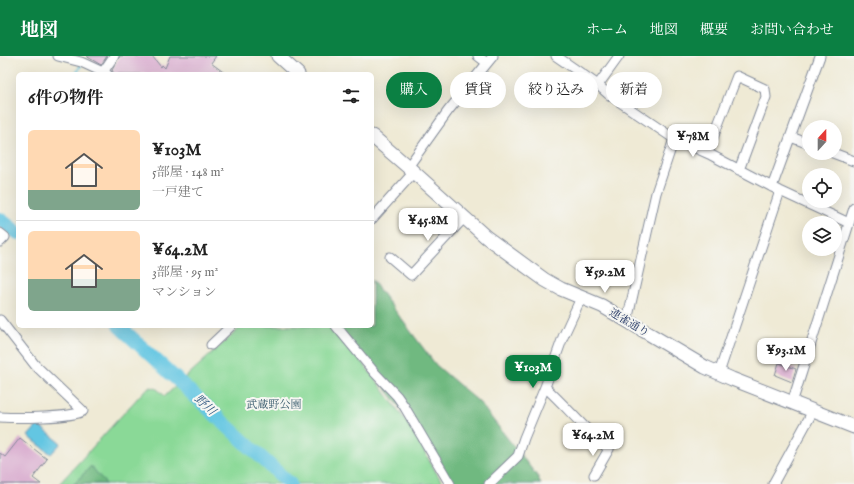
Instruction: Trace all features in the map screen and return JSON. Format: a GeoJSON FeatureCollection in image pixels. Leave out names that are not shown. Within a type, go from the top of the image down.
{"type":"FeatureCollection","features":[{"type":"Feature","properties":{"kind":"main road"},"geometry":{"type":"LineString","coordinates":[[278,56],[295,72]]}},
{"type":"Feature","properties":{"kind":"main road","name":"連雀通り"},"geometry":{"type":"LineString","coordinates":[[374,138],[486,237],[516,260],[561,289],[602,306],[670,347],[719,373],[854,427]]}},
{"type":"Feature","properties":{"kind":"street"},"geometry":{"type":"LineString","coordinates":[[58,56],[81,62],[103,72]]}},
{"type":"Feature","properties":{"kind":"street"},"geometry":{"type":"LineString","coordinates":[[106,72],[114,56]]}},
{"type":"Feature","properties":{"kind":"street"},"geometry":{"type":"LineString","coordinates":[[374,216],[411,169],[448,112],[490,60],[478,56]]}},
{"type":"Feature","properties":{"kind":"street"},"geometry":{"type":"LineString","coordinates":[[556,56],[579,72]]}},
{"type":"Feature","properties":{"kind":"street"},"geometry":{"type":"LineString","coordinates":[[619,56],[598,85],[614,99],[674,139],[707,153],[776,189],[849,223]]}},
{"type":"Feature","properties":{"kind":"street"},"geometry":{"type":"LineString","coordinates":[[719,373],[791,137],[820,56]]}},
{"type":"Feature","properties":{"kind":"street"},"geometry":{"type":"LineString","coordinates":[[707,153],[737,76],[765,89],[766,97],[740,170]]}},
{"type":"Feature","properties":{"kind":"street"},"geometry":{"type":"LineString","coordinates":[[791,137],[802,141]]}},
{"type":"Feature","properties":{"kind":"street"},"geometry":{"type":"LineString","coordinates":[[627,321],[656,193],[674,139]]}},
{"type":"Feature","properties":{"kind":"street"},"geometry":{"type":"LineString","coordinates":[[842,156],[854,161]]}},
{"type":"Feature","properties":{"kind":"street"},"geometry":{"type":"LineString","coordinates":[[792,403],[854,208]]}},
{"type":"Feature","properties":{"kind":"street"},"geometry":{"type":"LineString","coordinates":[[390,257],[411,275],[464,218]]}},
{"type":"Feature","properties":{"kind":"street"},"geometry":{"type":"LineString","coordinates":[[0,233],[5,237],[0,242]]}},
{"type":"Feature","properties":{"kind":"street"},"geometry":{"type":"LineString","coordinates":[[489,484],[518,456],[563,337],[580,298]]}},
{"type":"Feature","properties":{"kind":"street"},"geometry":{"type":"LineString","coordinates":[[0,320],[35,366],[83,411],[78,414],[66,415],[18,418],[0,417]]}},
{"type":"Feature","properties":{"kind":"street"},"geometry":{"type":"LineString","coordinates":[[211,345],[229,328]]}},
{"type":"Feature","properties":{"kind":"street"},"geometry":{"type":"LineString","coordinates":[[338,328],[375,373],[397,396],[450,484]]}},
{"type":"Feature","properties":{"kind":"street"},"geometry":{"type":"LineString","coordinates":[[545,387],[564,403],[593,436],[609,450],[594,475]]}},
{"type":"Feature","properties":{"kind":"street"},"geometry":{"type":"LineString","coordinates":[[773,484],[813,411]]}},
{"type":"Feature","properties":{"kind":"green space"},"geometry":{"type":"Polygon","coordinates":[[[374,283],[436,365],[479,402],[538,477],[541,484],[453,484],[438,458],[340,328],[374,328],[374,283]]]}},
{"type":"Feature","properties":{"kind":"green space","name":"武蔵野公園"},"geometry":{"type":"Polygon","coordinates":[[[240,328],[334,328],[374,377],[408,424],[443,484],[59,484],[144,391],[151,387],[157,389],[165,396],[240,328]]]}},
{"type":"Feature","properties":{"kind":"green space"},"geometry":{"type":"Polygon","coordinates":[[[91,466],[106,484],[74,484],[91,466]]]}},
{"type":"Feature","properties":{"kind":"water"},"geometry":{"type":"Polygon","coordinates":[[[38,425],[61,443],[51,454],[28,436],[38,425]]]}},
{"type":"Feature","properties":{"kind":"building"},"geometry":{"type":"Polygon","coordinates":[[[86,56],[107,56],[101,65],[86,56]]]}},
{"type":"Feature","properties":{"kind":"building"},"geometry":{"type":"Polygon","coordinates":[[[120,56],[152,56],[161,67],[162,65],[165,68],[170,56],[216,56],[211,63],[223,72],[113,72],[112,70],[120,56]]]}},
{"type":"Feature","properties":{"kind":"building"},"geometry":{"type":"Polygon","coordinates":[[[779,363],[796,369],[792,382],[775,375],[779,363]]]}},
{"type":"Feature","properties":{"kind":"building"},"geometry":{"type":"Polygon","coordinates":[[[20,438],[47,459],[33,478],[41,484],[0,484],[0,453],[5,457],[20,438]]]}},
{"type":"Feature","properties":{"kind":"waterway"},"geometry":{"type":"LineString","coordinates":[[77,72],[81,65]]}},
{"type":"Feature","properties":{"kind":"waterway","name":"野川"},"geometry":{"type":"LineString","coordinates":[[0,219],[16,231]]}},
{"type":"Feature","properties":{"kind":"waterway","name":"野川"},"geometry":{"type":"LineString","coordinates":[[121,328],[290,484]]}}]}
